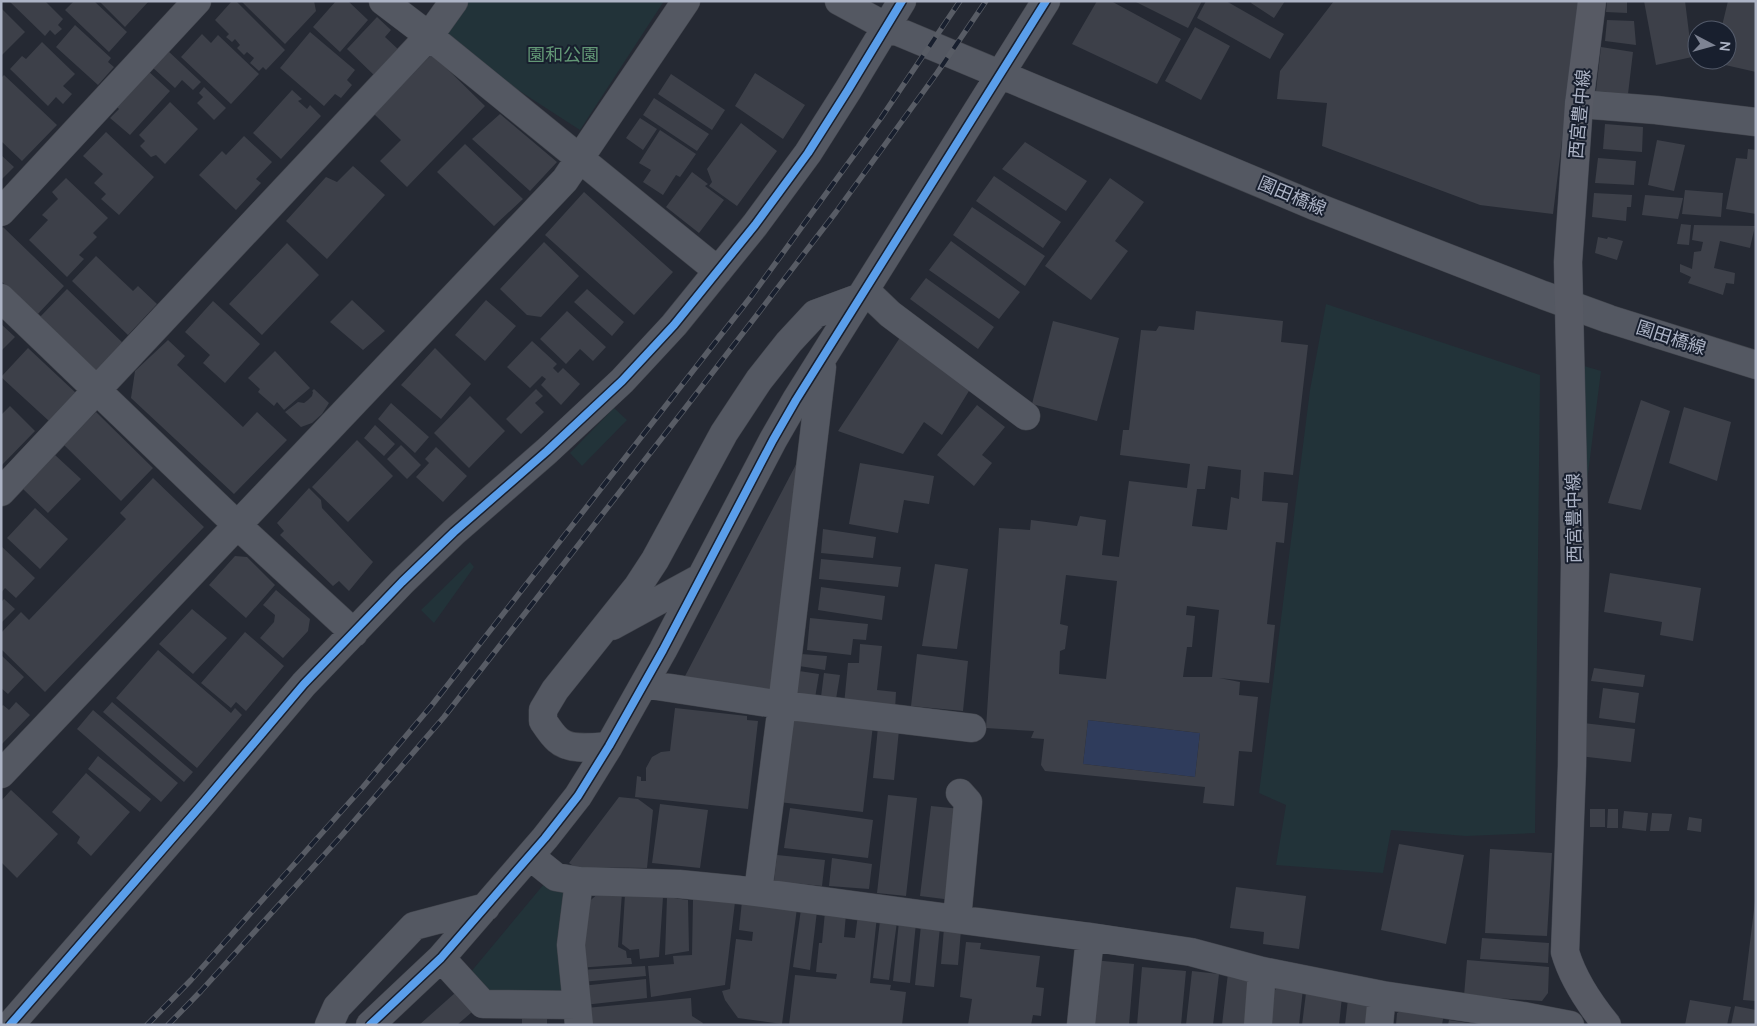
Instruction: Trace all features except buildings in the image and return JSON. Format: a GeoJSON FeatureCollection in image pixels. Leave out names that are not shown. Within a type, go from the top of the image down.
{"type":"FeatureCollection","features":[{"type":"Feature","properties":{"kind":"main road","name":"西宮豊中線"},"geometry":{"type":"LineString","coordinates":[[1592,1],[1579,104],[1568,262],[1575,563],[1572,766],[1565,952],[1570,968],[1578,983],[1607,1025]]}},
{"type":"Feature","properties":{"kind":"street"},"geometry":{"type":"LineString","coordinates":[[1,212],[197,1]]}},
{"type":"Feature","properties":{"kind":"street"},"geometry":{"type":"LineString","coordinates":[[383,1],[581,158],[718,271]]}},
{"type":"Feature","properties":{"kind":"street"},"geometry":{"type":"LineString","coordinates":[[1,492],[429,36],[454,1]]}},
{"type":"Feature","properties":{"kind":"street"},"geometry":{"type":"LineString","coordinates":[[1,774],[565,180],[686,1]]}},
{"type":"Feature","properties":{"kind":"street","name":"園田橋線"},"geometry":{"type":"LineString","coordinates":[[839,1],[887,27],[1000,75],[1051,94],[1317,207],[1570,305],[1756,365]]}},
{"type":"Feature","properties":{"kind":"street"},"geometry":{"type":"LineString","coordinates":[[10,1025],[304,684],[402,582],[448,538],[547,452],[622,381],[674,325],[755,225],[808,153],[902,1]]}},
{"type":"Feature","properties":{"kind":"street"},"geometry":{"type":"LineString","coordinates":[[370,1025],[441,958],[530,856],[578,796],[644,684],[773,440],[1046,1]]}},
{"type":"Feature","properties":{"kind":"street"},"geometry":{"type":"LineString","coordinates":[[1579,104],[1656,110],[1756,122]]}},
{"type":"Feature","properties":{"kind":"street"},"geometry":{"type":"LineString","coordinates":[[864,294],[1026,416]]}},
{"type":"Feature","properties":{"kind":"street"},"geometry":{"type":"LineString","coordinates":[[609,746],[585,747],[566,745],[560,742],[542,721],[546,704],[555,690],[638,586],[655,560],[724,433],[765,373],[789,342],[815,314],[864,294]]}},
{"type":"Feature","properties":{"kind":"street"},"geometry":{"type":"LineString","coordinates":[[1,298],[354,633]]}},
{"type":"Feature","properties":{"kind":"street"},"geometry":{"type":"LineString","coordinates":[[758,892],[823,358]]}},
{"type":"Feature","properties":{"kind":"street"},"geometry":{"type":"LineString","coordinates":[[602,632],[700,578]]}},
{"type":"Feature","properties":{"kind":"street"},"geometry":{"type":"LineString","coordinates":[[644,684],[782,705],[972,728]]}},
{"type":"Feature","properties":{"kind":"street"},"geometry":{"type":"LineString","coordinates":[[957,919],[968,802],[960,793]]}},
{"type":"Feature","properties":{"kind":"street"},"geometry":{"type":"LineString","coordinates":[[530,856],[556,877],[579,881],[679,884],[758,892],[1090,937],[1191,952],[1262,971],[1382,995],[1523,1016],[1562,1024]]}},
{"type":"Feature","properties":{"kind":"street"},"geometry":{"type":"LineString","coordinates":[[441,958],[483,1004],[578,1015],[571,946],[579,881]]}},
{"type":"Feature","properties":{"kind":"street"},"geometry":{"type":"LineString","coordinates":[[329,1025],[337,1007],[414,926],[486,907]]}},
{"type":"Feature","properties":{"kind":"street"},"geometry":{"type":"LineString","coordinates":[[1080,1025],[1090,937]]}},
{"type":"Feature","properties":{"kind":"street"},"geometry":{"type":"LineString","coordinates":[[1258,1025],[1262,971]]}},
{"type":"Feature","properties":{"kind":"street"},"geometry":{"type":"LineString","coordinates":[[1379,1025],[1382,995]]}},
{"type":"Feature","properties":{"kind":"green space","name":"園和公園"},"geometry":{"type":"Polygon","coordinates":[[[466,1],[664,1],[580,130],[456,50],[446,32],[466,1]]]}},
{"type":"Feature","properties":{"kind":"green space"},"geometry":{"type":"Polygon","coordinates":[[[1326,304],[1540,375],[1535,833],[1466,836],[1391,830],[1383,873],[1276,865],[1286,805],[1259,793],[1310,390],[1326,304]]]}},
{"type":"Feature","properties":{"kind":"green space"},"geometry":{"type":"Polygon","coordinates":[[[1584,366],[1601,371],[1583,513],[1584,366]]]}},
{"type":"Feature","properties":{"kind":"green space"},"geometry":{"type":"Polygon","coordinates":[[[614,408],[627,420],[582,466],[570,453],[614,408]]]}},
{"type":"Feature","properties":{"kind":"green space"},"geometry":{"type":"Polygon","coordinates":[[[470,562],[474,567],[434,623],[421,610],[470,562]]]}},
{"type":"Feature","properties":{"kind":"green space"},"geometry":{"type":"Polygon","coordinates":[[[544,884],[570,892],[567,996],[490,994],[470,973],[544,884]]]}},
{"type":"Feature","properties":{"kind":"water"},"geometry":{"type":"Polygon","coordinates":[[[1088,720],[1200,733],[1195,777],[1083,764],[1088,720]]]}},
{"type":"Feature","properties":{"kind":"railway"},"geometry":{"type":"LineString","coordinates":[[147,1025],[191,980],[363,787],[432,705],[753,294],[881,118],[960,1]]}},
{"type":"Feature","properties":{"kind":"railway"},"geometry":{"type":"LineString","coordinates":[[168,1025],[343,834],[444,717],[836,212],[937,73],[986,1]]}},
{"type":"Feature","properties":{"kind":"cycle path"},"geometry":{"type":"LineString","coordinates":[[10,1025],[304,684],[402,582],[454,532],[547,451],[622,381],[674,325],[755,225],[808,153],[902,1]]}},
{"type":"Feature","properties":{"kind":"cycle path"},"geometry":{"type":"LineString","coordinates":[[370,1025],[441,958],[545,838],[578,796],[609,746],[663,650],[773,440],[796,400],[1046,1]]}}]}
